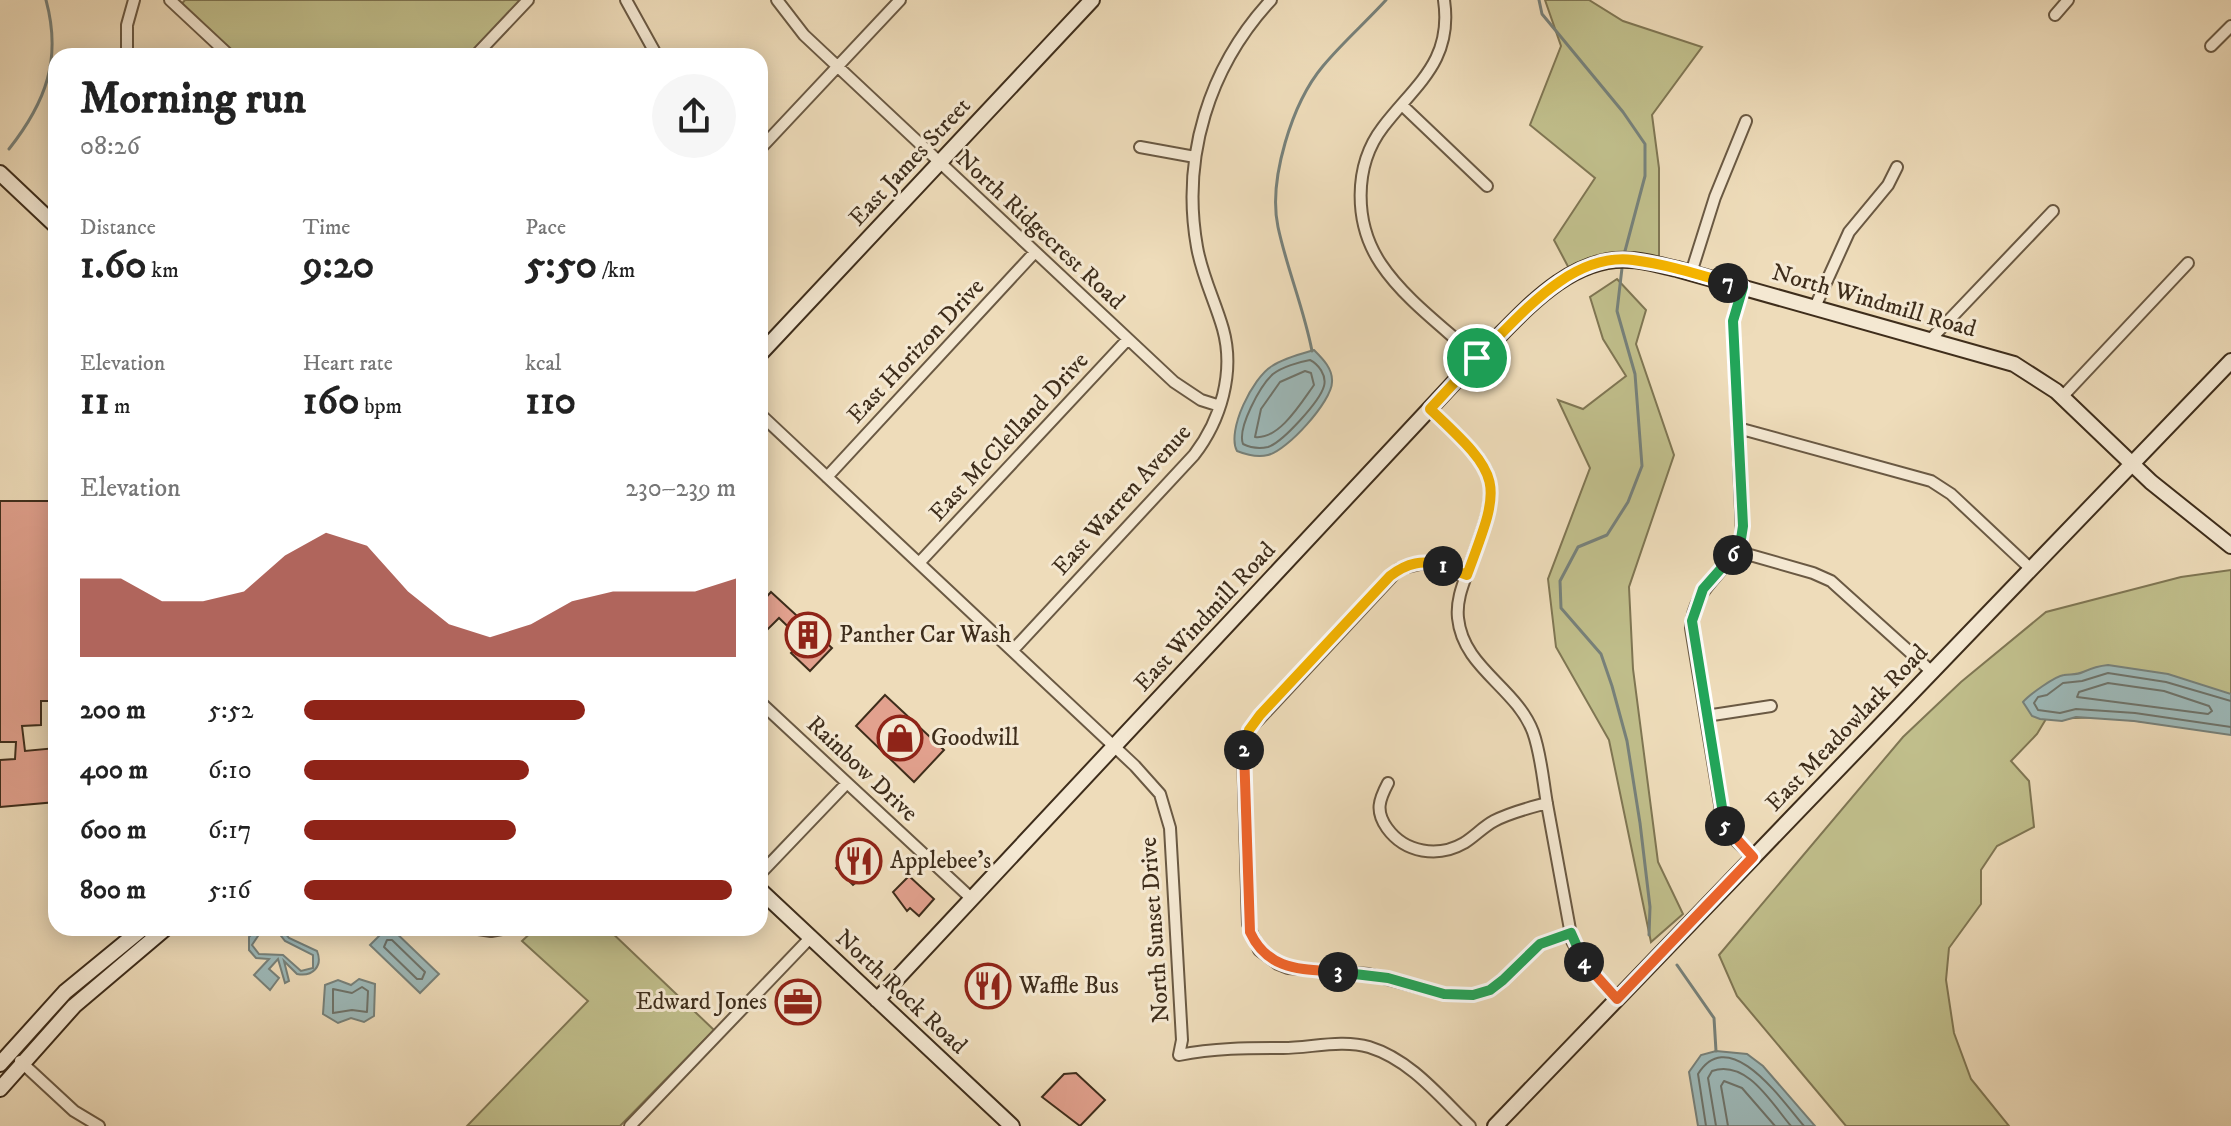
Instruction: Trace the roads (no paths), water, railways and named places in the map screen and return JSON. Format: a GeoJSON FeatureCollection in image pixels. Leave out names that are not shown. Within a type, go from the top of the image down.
{"type":"FeatureCollection","features":[{"type":"Feature","properties":{"kind":"street"},"geometry":{"type":"LineString","coordinates":[[127,48],[127,25],[134,0]]}},
{"type":"Feature","properties":{"kind":"street"},"geometry":{"type":"LineString","coordinates":[[170,0],[221,48]]}},
{"type":"Feature","properties":{"kind":"street"},"geometry":{"type":"LineString","coordinates":[[483,48],[528,0]]}},
{"type":"Feature","properties":{"kind":"street"},"geometry":{"type":"LineString","coordinates":[[626,0],[653,48]]}},
{"type":"Feature","properties":{"kind":"street","name":"North Ridgecrest Road"},"geometry":{"type":"LineString","coordinates":[[777,0],[804,35],[1128,339],[1182,388],[1201,400],[1220,406]]}},
{"type":"Feature","properties":{"kind":"street"},"geometry":{"type":"LineString","coordinates":[[768,141],[900,0]]}},
{"type":"Feature","properties":{"kind":"street","name":"East James Street"},"geometry":{"type":"LineString","coordinates":[[768,345],[1092,0]]}},
{"type":"Feature","properties":{"kind":"street","name":"East Warren Avenue"},"geometry":{"type":"LineString","coordinates":[[1013,650],[1194,455],[1210,432],[1227,375],[1227,353],[1222,325],[1197,250],[1192,195],[1195,157],[1208,104],[1225,64],[1240,37],[1271,0]]}},
{"type":"Feature","properties":{"kind":"street"},"geometry":{"type":"LineString","coordinates":[[1444,0],[1443,35],[1435,62],[1421,85],[1383,127],[1368,155],[1360,195],[1365,230],[1379,262],[1392,279],[1477,358]]}},
{"type":"Feature","properties":{"kind":"street"},"geometry":{"type":"LineString","coordinates":[[2055,15],[2068,0]]}},
{"type":"Feature","properties":{"kind":"street"},"geometry":{"type":"LineString","coordinates":[[2211,46],[2231,26]]}},
{"type":"Feature","properties":{"kind":"street"},"geometry":{"type":"LineString","coordinates":[[1403,106],[1487,186]]}},
{"type":"Feature","properties":{"kind":"street"},"geometry":{"type":"LineString","coordinates":[[1691,273],[1715,197],[1746,121]]}},
{"type":"Feature","properties":{"kind":"street"},"geometry":{"type":"LineString","coordinates":[[1140,147],[1195,157]]}},
{"type":"Feature","properties":{"kind":"street"},"geometry":{"type":"LineString","coordinates":[[1815,307],[1849,232],[1888,185],[1897,167]]}},
{"type":"Feature","properties":{"kind":"street"},"geometry":{"type":"LineString","coordinates":[[0,173],[48,218]]}},
{"type":"Feature","properties":{"kind":"street"},"geometry":{"type":"LineString","coordinates":[[1930,340],[2053,211]]}},
{"type":"Feature","properties":{"kind":"street","name":"East Horizon Drive"},"geometry":{"type":"LineString","coordinates":[[827,477],[1035,252]]}},
{"type":"Feature","properties":{"kind":"street","name":"North Windmill Road"},"geometry":{"type":"LineString","coordinates":[[1572,274],[1603,262],[1631,260],[1743,287],[2014,364],[2041,379],[2132,464],[2231,546]]}},
{"type":"Feature","properties":{"kind":"street"},"geometry":{"type":"LineString","coordinates":[[2062,397],[2188,263]]}},
{"type":"Feature","properties":{"kind":"street","name":"East Windmill Road"},"geometry":{"type":"LineString","coordinates":[[877,1000],[1477,358],[1538,299],[1572,274]]}},
{"type":"Feature","properties":{"kind":"street"},"geometry":{"type":"LineString","coordinates":[[1743,287],[1733,321],[1743,526],[1736,551],[1703,589],[1692,621],[1726,828],[1753,857]]}},
{"type":"Feature","properties":{"kind":"street","name":"East McClelland Drive"},"geometry":{"type":"LineString","coordinates":[[919,563],[1128,339]]}},
{"type":"Feature","properties":{"kind":"street","name":"East Meadowlark Road"},"geometry":{"type":"LineString","coordinates":[[1495,1126],[2231,361]]}},
{"type":"Feature","properties":{"kind":"street"},"geometry":{"type":"LineString","coordinates":[[1430,409],[1476,453],[1490,483],[1490,513],[1458,607],[1463,641],[1475,661],[1515,701],[1535,735],[1571,933],[1581,958],[1617,999]]}},
{"type":"Feature","properties":{"kind":"street","name":"North Sunset Drive"},"geometry":{"type":"LineString","coordinates":[[768,422],[1013,650],[1160,794],[1170,828],[1182,1040],[1179,1055],[1209,1049],[1340,1044],[1368,1047],[1401,1063],[1424,1079],[1470,1126]]}},
{"type":"Feature","properties":{"kind":"street"},"geometry":{"type":"LineString","coordinates":[[1738,428],[1931,481],[1951,494],[2031,569]]}},
{"type":"Feature","properties":{"kind":"street"},"geometry":{"type":"LineString","coordinates":[[1736,551],[1831,581],[1932,672]]}},
{"type":"Feature","properties":{"kind":"street"},"geometry":{"type":"LineString","coordinates":[[1467,575],[1428,562],[1399,569],[1249,730],[1243,752],[1250,932],[1268,958],[1288,968],[1383,977],[1458,995],[1473,995],[1493,988],[1540,944],[1571,933]]}},
{"type":"Feature","properties":{"kind":"street"},"geometry":{"type":"LineString","coordinates":[[1706,716],[1771,706]]}},
{"type":"Feature","properties":{"kind":"street","name":"Rainbow Drive"},"geometry":{"type":"LineString","coordinates":[[768,709],[972,899]]}},
{"type":"Feature","properties":{"kind":"street"},"geometry":{"type":"LineString","coordinates":[[768,866],[847,783]]}},
{"type":"Feature","properties":{"kind":"street"},"geometry":{"type":"LineString","coordinates":[[1388,783],[1380,798],[1378,811],[1381,819],[1399,840],[1431,853],[1460,845],[1513,812],[1547,803]]}},
{"type":"Feature","properties":{"kind":"street","name":"North Rock Road"},"geometry":{"type":"LineString","coordinates":[[768,897],[1012,1126]]}},
{"type":"Feature","properties":{"kind":"street"},"geometry":{"type":"LineString","coordinates":[[99,1126],[74,1111],[23,1063],[4,1058],[65,992],[133,936]]}},
{"type":"Feature","properties":{"kind":"street"},"geometry":{"type":"LineString","coordinates":[[0,1089],[95,987],[156,936]]}},
{"type":"Feature","properties":{"kind":"street"},"geometry":{"type":"LineString","coordinates":[[630,1126],[811,937]]}},
{"type":"Feature","properties":{"kind":"water"},"geometry":{"type":"Polygon","coordinates":[[[1314,350],[1327,364],[1332,377],[1330,390],[1317,412],[1286,445],[1268,455],[1248,455],[1237,451],[1235,431],[1238,418],[1257,381],[1277,363],[1314,350]]]}},
{"type":"Feature","properties":{"kind":"water"},"geometry":{"type":"Polygon","coordinates":[[[2108,665],[2168,674],[2231,694],[2231,735],[2134,721],[2076,717],[2062,721],[2040,719],[2032,716],[2023,702],[2060,676],[2108,665]]]}},
{"type":"Feature","properties":{"kind":"water"},"geometry":{"type":"Polygon","coordinates":[[[258,936],[252,945],[259,954],[283,955],[301,971],[313,968],[313,955],[281,936],[287,936],[317,951],[318,966],[308,974],[297,974],[284,961],[289,981],[285,983],[278,959],[269,969],[279,978],[270,990],[254,975],[269,959],[256,958],[249,950],[249,937],[258,936]]]}},
{"type":"Feature","properties":{"kind":"water"},"geometry":{"type":"Polygon","coordinates":[[[379,936],[399,936],[439,974],[420,993],[370,945],[379,936]]]}},
{"type":"Feature","properties":{"kind":"water"},"geometry":{"type":"Polygon","coordinates":[[[359,979],[375,984],[374,1016],[364,1022],[351,1018],[338,1023],[323,1014],[325,985],[338,980],[351,985],[359,979]]]}},
{"type":"Feature","properties":{"kind":"water"},"geometry":{"type":"Polygon","coordinates":[[[1716,1051],[1747,1054],[1763,1066],[1815,1126],[1698,1126],[1689,1072],[1701,1055],[1716,1051]]]}},
{"type":"Feature","properties":{"kind":"waterway"},"geometry":{"type":"LineString","coordinates":[[46,0],[51,21],[52,48]]}},
{"type":"Feature","properties":{"kind":"waterway"},"geometry":{"type":"LineString","coordinates":[[1312,351],[1278,227],[1276,187],[1280,165],[1301,100],[1312,82],[1330,57],[1386,0]]}},
{"type":"Feature","properties":{"kind":"waterway"},"geometry":{"type":"LineString","coordinates":[[1539,0],[1542,14],[1623,112],[1645,144],[1645,176],[1625,251]]}},
{"type":"Feature","properties":{"kind":"waterway"},"geometry":{"type":"LineString","coordinates":[[9,149],[33,114],[48,74]]}},
{"type":"Feature","properties":{"kind":"waterway"},"geometry":{"type":"LineString","coordinates":[[1622,268],[1617,311],[1635,374],[1642,466],[1628,502],[1607,535],[1578,547],[1560,581],[1561,608],[1601,654],[1627,741],[1650,907],[1649,935]]}},
{"type":"Feature","properties":{"kind":"waterway"},"geometry":{"type":"LineString","coordinates":[[1677,965],[1714,1018],[1716,1051]]}},
{"type":"Feature","properties":{"kind":"place","name":"Panther Car Wash"},"geometry":{"type":"Point","coordinates":[808,635]}},
{"type":"Feature","properties":{"kind":"place","name":"Goodwill"},"geometry":{"type":"Point","coordinates":[900,738]}},
{"type":"Feature","properties":{"kind":"place","name":"Applebee's"},"geometry":{"type":"Point","coordinates":[859,861]}},
{"type":"Feature","properties":{"kind":"place","name":"Waffle Bus"},"geometry":{"type":"Point","coordinates":[988,986]}},
{"type":"Feature","properties":{"kind":"place","name":"Edward Jones"},"geometry":{"type":"Point","coordinates":[798,1002]}}]}
